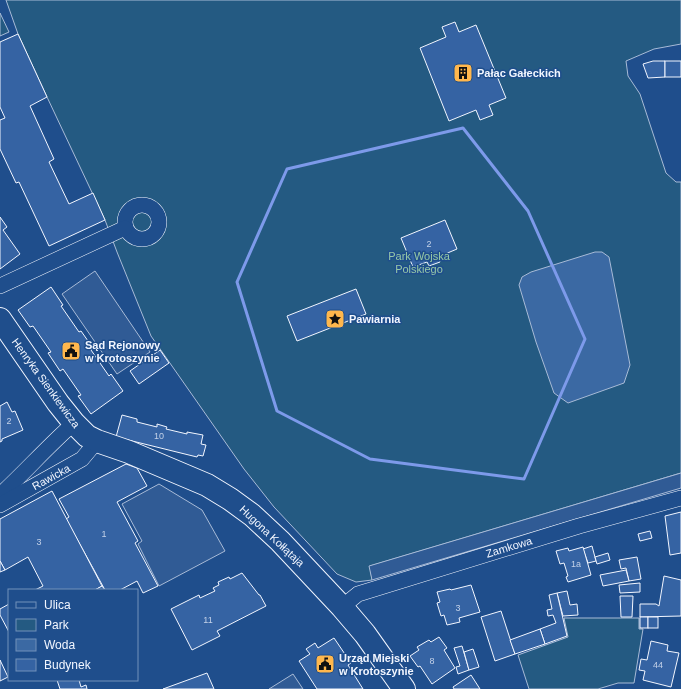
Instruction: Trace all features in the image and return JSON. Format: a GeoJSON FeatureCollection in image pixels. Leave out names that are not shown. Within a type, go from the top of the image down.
{"type":"FeatureCollection","features":[{"type":"Feature","properties":{"kind":"main road","name":"Henryka Sienkiewicza"},"geometry":{"type":"LineString","coordinates":[[0,319],[58,403],[87,436],[97,441]]}},
{"type":"Feature","properties":{"kind":"main road","name":"Hugona Kołłątaja"},"geometry":{"type":"LineString","coordinates":[[97,441],[128,452],[207,485],[252,515],[280,541],[342,607],[365,634],[404,689]]}},
{"type":"Feature","properties":{"kind":"street"},"geometry":{"type":"LineString","coordinates":[[0,286],[125,228]]}},
{"type":"Feature","properties":{"kind":"street","name":"Rawicka"},"geometry":{"type":"LineString","coordinates":[[0,496],[57,438],[74,423]]}},
{"type":"Feature","properties":{"kind":"street","name":"Rawicka"},"geometry":{"type":"LineString","coordinates":[[0,505],[82,459],[97,441]]}},
{"type":"Feature","properties":{"kind":"street","name":"Zamkowa"},"geometry":{"type":"LineString","coordinates":[[342,607],[358,594],[579,526],[681,498]]}},
{"type":"Feature","properties":{"kind":"highlighted area"},"geometry":{"type":"Polygon","coordinates":[[[463,128],[528,211],[585,339],[524,479],[370,459],[277,411],[237,282],[287,169],[463,128]]]}},
{"type":"Feature","properties":{"kind":"green space","name":"Park Wojska Polskiego"},"geometry":{"type":"Polygon","coordinates":[[[6,0],[681,0],[681,44],[654,49],[626,61],[628,76],[640,94],[666,173],[676,182],[681,182],[681,473],[370,566],[372,580],[356,582],[337,574],[274,507],[244,469],[151,336],[105,220],[18,34],[6,0]]]}},
{"type":"Feature","properties":{"kind":"green space"},"geometry":{"type":"Polygon","coordinates":[[[0,13],[9,32],[0,36],[0,13]]]}},
{"type":"Feature","properties":{"kind":"green space"},"geometry":{"type":"Polygon","coordinates":[[[564,618],[639,618],[639,629],[643,629],[634,683],[618,683],[598,689],[529,689],[518,655],[568,637],[564,618]]]}},
{"type":"Feature","properties":{"kind":"shaded area"},"geometry":{"type":"Polygon","coordinates":[[[95,271],[150,352],[117,374],[62,294],[95,271]]]}},
{"type":"Feature","properties":{"kind":"shaded area"},"geometry":{"type":"Polygon","coordinates":[[[681,473],[681,488],[372,580],[369,566],[681,473]]]}},
{"type":"Feature","properties":{"kind":"shaded area"},"geometry":{"type":"Polygon","coordinates":[[[159,484],[202,510],[225,551],[159,586],[138,544],[142,541],[122,504],[159,484]]]}},
{"type":"Feature","properties":{"kind":"shaded area"},"geometry":{"type":"Polygon","coordinates":[[[293,674],[303,689],[269,689],[293,674]]]}},
{"type":"Feature","properties":{"kind":"water"},"geometry":{"type":"Polygon","coordinates":[[[595,252],[602,252],[609,257],[630,365],[624,383],[568,403],[554,393],[536,342],[519,285],[522,277],[531,272],[595,252]]]}},
{"type":"Feature","properties":{"kind":"building","name":"Pałac Gałeckich"},"geometry":{"type":"Polygon","coordinates":[[[455,22],[459,32],[476,25],[506,98],[489,105],[493,115],[480,120],[476,110],[449,121],[420,48],[446,37],[442,27],[455,22]]]}},
{"type":"Feature","properties":{"kind":"building"},"geometry":{"type":"Polygon","coordinates":[[[18,34],[47,97],[30,106],[54,159],[49,162],[69,204],[93,193],[105,220],[49,246],[19,182],[16,183],[0,149],[0,120],[5,118],[0,107],[0,42],[18,34]]]}},
{"type":"Feature","properties":{"kind":"building"},"geometry":{"type":"Polygon","coordinates":[[[653,61],[665,61],[665,77],[648,78],[643,64],[653,61]]]}},
{"type":"Feature","properties":{"kind":"building"},"geometry":{"type":"Polygon","coordinates":[[[665,61],[681,61],[681,77],[665,77],[665,61]]]}},
{"type":"Feature","properties":{"kind":"building"},"geometry":{"type":"Polygon","coordinates":[[[0,217],[7,227],[3,230],[20,254],[0,269],[0,217]]]}},
{"type":"Feature","properties":{"kind":"building"},"geometry":{"type":"Polygon","coordinates":[[[445,220],[457,249],[438,257],[440,262],[429,266],[427,262],[413,267],[401,238],[445,220]]]}},
{"type":"Feature","properties":{"kind":"building","name":"Sąd Rejonowy w Krotoszynie"},"geometry":{"type":"Polygon","coordinates":[[[51,287],[63,305],[61,306],[79,332],[81,331],[93,348],[91,350],[109,376],[111,374],[123,391],[91,414],[78,396],[81,395],[63,369],[60,371],[48,353],[51,352],[33,326],[30,327],[18,310],[51,287]]]}},
{"type":"Feature","properties":{"kind":"building"},"geometry":{"type":"Polygon","coordinates":[[[356,289],[366,314],[297,341],[287,316],[356,289]]]}},
{"type":"Feature","properties":{"kind":"building"},"geometry":{"type":"Polygon","coordinates":[[[160,350],[169,363],[139,384],[130,371],[160,350]]]}},
{"type":"Feature","properties":{"kind":"building"},"geometry":{"type":"Polygon","coordinates":[[[7,402],[12,412],[15,411],[23,430],[2,439],[0,442],[0,406],[7,402]]]}},
{"type":"Feature","properties":{"kind":"building"},"geometry":{"type":"Polygon","coordinates":[[[122,415],[137,419],[137,422],[157,427],[157,424],[167,427],[166,429],[187,434],[187,432],[203,435],[201,444],[206,445],[203,456],[198,455],[197,457],[116,437],[122,415]]]}},
{"type":"Feature","properties":{"kind":"building"},"geometry":{"type":"Polygon","coordinates":[[[126,464],[137,468],[147,486],[117,502],[138,541],[135,543],[158,586],[143,593],[137,581],[122,589],[104,589],[66,519],[69,517],[59,499],[126,464]]]}},
{"type":"Feature","properties":{"kind":"building"},"geometry":{"type":"Polygon","coordinates":[[[52,491],[102,586],[97,589],[37,589],[43,586],[28,557],[5,570],[0,561],[0,519],[52,491]]]}},
{"type":"Feature","properties":{"kind":"building"},"geometry":{"type":"Polygon","coordinates":[[[681,512],[681,553],[670,555],[665,516],[681,512]]]}},
{"type":"Feature","properties":{"kind":"building"},"geometry":{"type":"Polygon","coordinates":[[[650,531],[652,538],[640,541],[638,534],[650,531]]]}},
{"type":"Feature","properties":{"kind":"building"},"geometry":{"type":"Polygon","coordinates":[[[592,546],[596,561],[588,563],[583,549],[592,546]]]}},
{"type":"Feature","properties":{"kind":"building"},"geometry":{"type":"Polygon","coordinates":[[[583,547],[591,575],[568,582],[566,577],[568,576],[564,563],[560,564],[556,551],[568,548],[569,551],[583,547]]]}},
{"type":"Feature","properties":{"kind":"building"},"geometry":{"type":"Polygon","coordinates":[[[608,553],[610,560],[597,564],[595,557],[608,553]]]}},
{"type":"Feature","properties":{"kind":"building"},"geometry":{"type":"Polygon","coordinates":[[[637,557],[641,579],[629,581],[626,568],[621,569],[619,560],[637,557]]]}},
{"type":"Feature","properties":{"kind":"building"},"geometry":{"type":"Polygon","coordinates":[[[0,561],[5,570],[0,572],[0,561]]]}},
{"type":"Feature","properties":{"kind":"building"},"geometry":{"type":"Polygon","coordinates":[[[626,570],[629,581],[603,586],[600,575],[626,570]]]}},
{"type":"Feature","properties":{"kind":"building"},"geometry":{"type":"Polygon","coordinates":[[[242,573],[260,595],[266,606],[217,631],[220,636],[192,650],[171,609],[199,595],[200,598],[215,591],[213,588],[219,585],[218,582],[229,577],[230,579],[242,573]]]}},
{"type":"Feature","properties":{"kind":"building"},"geometry":{"type":"Polygon","coordinates":[[[664,576],[681,580],[681,616],[640,617],[640,604],[656,604],[659,606],[664,576]]]}},
{"type":"Feature","properties":{"kind":"building"},"geometry":{"type":"Polygon","coordinates":[[[640,583],[640,592],[620,593],[619,585],[640,583]]]}},
{"type":"Feature","properties":{"kind":"building"},"geometry":{"type":"Polygon","coordinates":[[[471,585],[480,612],[459,618],[460,622],[447,625],[444,615],[441,616],[437,603],[440,602],[437,592],[471,585]]]}},
{"type":"Feature","properties":{"kind":"building"},"geometry":{"type":"Polygon","coordinates":[[[102,586],[104,589],[97,589],[102,586]]]}},
{"type":"Feature","properties":{"kind":"building"},"geometry":{"type":"Polygon","coordinates":[[[567,591],[570,605],[577,604],[578,615],[563,616],[557,593],[567,591]]]}},
{"type":"Feature","properties":{"kind":"building"},"geometry":{"type":"Polygon","coordinates":[[[557,593],[567,636],[545,644],[540,629],[556,623],[553,615],[548,616],[547,610],[552,609],[549,595],[557,593]]]}},
{"type":"Feature","properties":{"kind":"building"},"geometry":{"type":"Polygon","coordinates":[[[620,596],[633,596],[632,617],[621,617],[620,596]]]}},
{"type":"Feature","properties":{"kind":"building"},"geometry":{"type":"Polygon","coordinates":[[[8,605],[8,630],[0,615],[0,609],[8,605]]]}},
{"type":"Feature","properties":{"kind":"building"},"geometry":{"type":"Polygon","coordinates":[[[501,611],[515,654],[495,661],[481,617],[501,611]]]}},
{"type":"Feature","properties":{"kind":"building"},"geometry":{"type":"Polygon","coordinates":[[[640,617],[648,617],[648,628],[640,628],[640,617]]]}},
{"type":"Feature","properties":{"kind":"building"},"geometry":{"type":"Polygon","coordinates":[[[648,617],[658,617],[658,628],[648,628],[648,617]]]}},
{"type":"Feature","properties":{"kind":"building"},"geometry":{"type":"Polygon","coordinates":[[[540,629],[545,644],[515,654],[510,640],[540,629]]]}},
{"type":"Feature","properties":{"kind":"building"},"geometry":{"type":"Polygon","coordinates":[[[439,637],[447,648],[444,650],[455,668],[432,684],[420,666],[418,667],[410,656],[419,650],[417,647],[429,640],[431,642],[439,637]]]}},
{"type":"Feature","properties":{"kind":"building","name":"Urząd Miejski w Krotoszynie"},"geometry":{"type":"Polygon","coordinates":[[[334,638],[351,663],[348,665],[363,689],[317,689],[299,661],[310,654],[306,649],[315,643],[318,648],[334,638]]]}},
{"type":"Feature","properties":{"kind":"building"},"geometry":{"type":"Polygon","coordinates":[[[651,641],[668,645],[667,651],[679,653],[671,687],[643,680],[645,671],[639,670],[641,659],[647,660],[651,641]]]}},
{"type":"Feature","properties":{"kind":"building"},"geometry":{"type":"Polygon","coordinates":[[[462,646],[469,670],[458,674],[456,667],[460,666],[454,648],[462,646]]]}},
{"type":"Feature","properties":{"kind":"building"},"geometry":{"type":"Polygon","coordinates":[[[473,649],[479,667],[469,670],[464,652],[473,649]]]}},
{"type":"Feature","properties":{"kind":"building"},"geometry":{"type":"Polygon","coordinates":[[[0,660],[8,677],[0,681],[0,660]]]}},
{"type":"Feature","properties":{"kind":"building"},"geometry":{"type":"Polygon","coordinates":[[[207,673],[214,689],[163,689],[207,673]]]}},
{"type":"Feature","properties":{"kind":"building"},"geometry":{"type":"Polygon","coordinates":[[[471,675],[480,689],[454,689],[453,687],[471,675]]]}},
{"type":"Feature","properties":{"kind":"building"},"geometry":{"type":"Polygon","coordinates":[[[57,681],[79,681],[81,687],[86,685],[87,689],[60,689],[57,681]]]}},
{"type":"Feature","properties":{"kind":"place","name":"Pałac Gałeckich"},"geometry":{"type":"Point","coordinates":[463,73]}},
{"type":"Feature","properties":{"kind":"place","name":"Pawiarnia"},"geometry":{"type":"Point","coordinates":[335,319]}},
{"type":"Feature","properties":{"kind":"place","name":"Sąd Rejonowy w Krotoszynie"},"geometry":{"type":"Point","coordinates":[71,351]}},
{"type":"Feature","properties":{"kind":"place","name":"Urząd Miejski w Krotoszynie"},"geometry":{"type":"Point","coordinates":[325,664]}}]}
